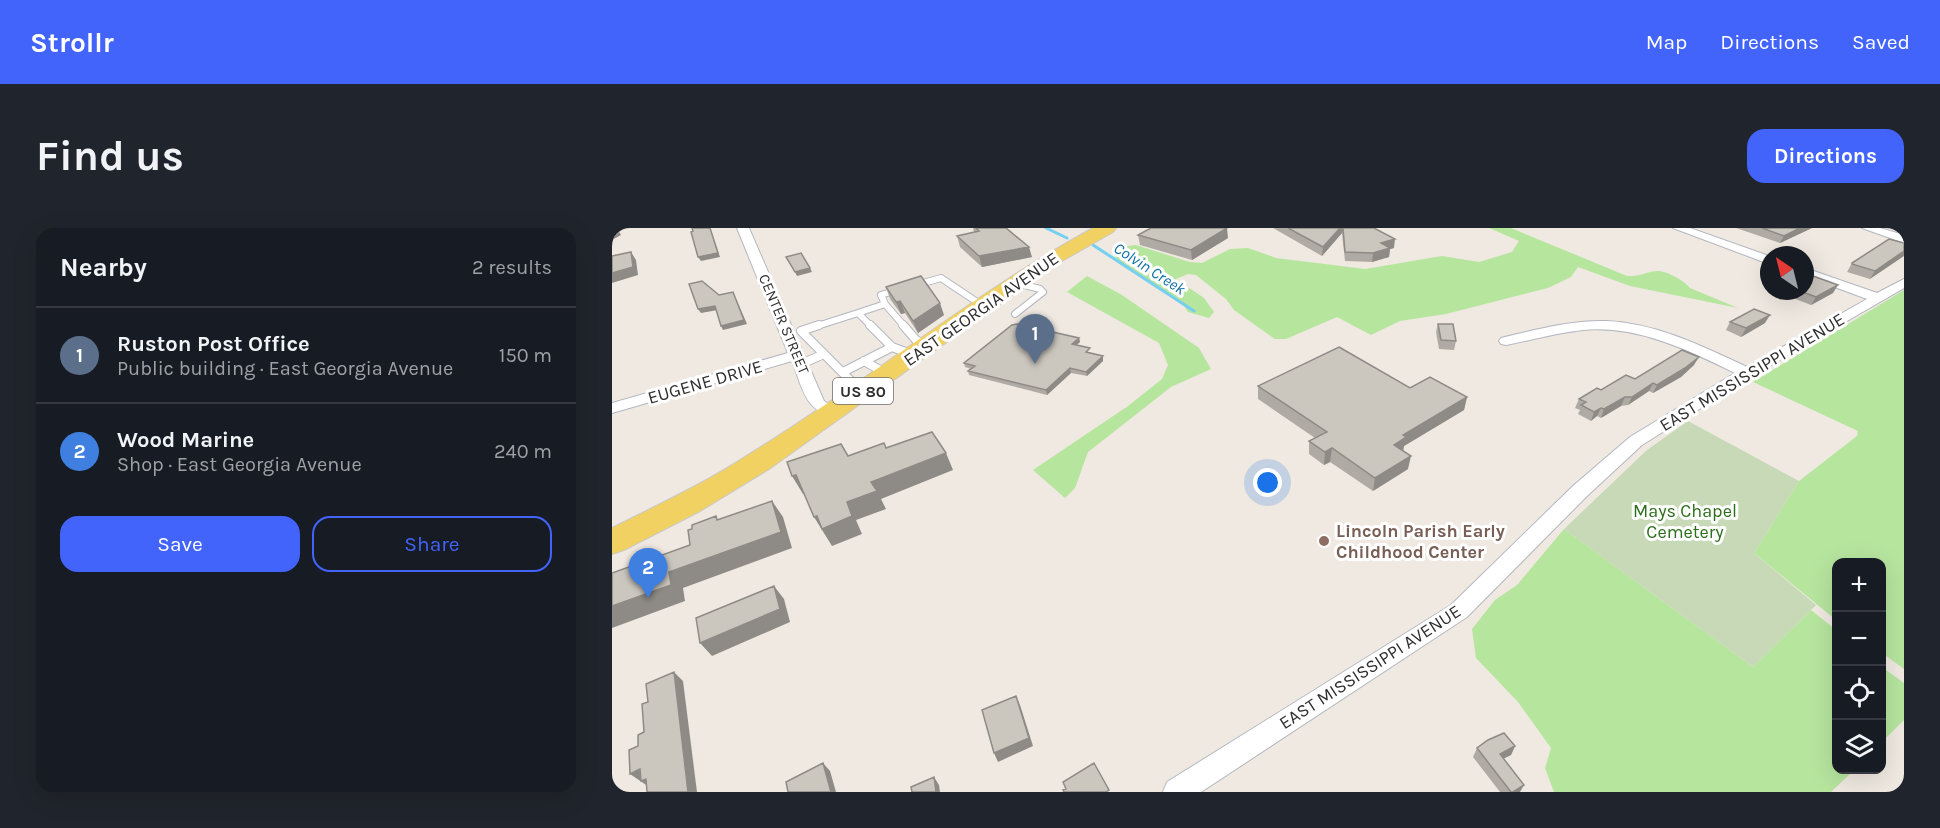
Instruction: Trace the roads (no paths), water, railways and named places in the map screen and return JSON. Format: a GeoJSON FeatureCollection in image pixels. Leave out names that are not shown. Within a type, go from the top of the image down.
{"type":"FeatureCollection","features":[{"type":"Feature","properties":{"kind":"main road","name":"EAST GEORGIA AVENUE"},"geometry":{"type":"LineString","coordinates":[[612,542],[689,503],[759,462],[887,374],[910,350],[983,306],[1046,262],[1107,228]]}},
{"type":"Feature","properties":{"kind":"street","name":"CENTER STREET"},"geometry":{"type":"LineString","coordinates":[[743,228],[817,403],[833,412]]}},
{"type":"Feature","properties":{"kind":"street"},"geometry":{"type":"LineString","coordinates":[[1680,228],[1760,257]]}},
{"type":"Feature","properties":{"kind":"street"},"geometry":{"type":"LineString","coordinates":[[1868,228],[1904,239]]}},
{"type":"Feature","properties":{"kind":"street"},"geometry":{"type":"LineString","coordinates":[[1814,275],[1878,298]]}},
{"type":"Feature","properties":{"kind":"street","name":"EAST MISSISSIPPI AVENUE"},"geometry":{"type":"LineString","coordinates":[[1178,792],[1460,611],[1580,491],[1636,441],[1747,373],[1904,283]]}},
{"type":"Feature","properties":{"kind":"street"},"geometry":{"type":"LineString","coordinates":[[1506,341],[1583,326],[1620,327],[1679,342],[1747,373]]}},
{"type":"Feature","properties":{"kind":"street","name":"EUGENE DRIVE"},"geometry":{"type":"LineString","coordinates":[[612,408],[799,359]]}},
{"type":"Feature","properties":{"kind":"lane"},"geometry":{"type":"LineString","coordinates":[[843,372],[864,362],[910,350],[916,340],[885,304],[881,295],[941,278],[983,306]]}},
{"type":"Feature","properties":{"kind":"lane"},"geometry":{"type":"LineString","coordinates":[[1015,314],[1043,292],[1040,289],[1016,283]]}},
{"type":"Feature","properties":{"kind":"lane"},"geometry":{"type":"LineString","coordinates":[[864,390],[801,331],[885,304]]}},
{"type":"Feature","properties":{"kind":"lane"},"geometry":{"type":"LineString","coordinates":[[858,313],[910,350]]}},
{"type":"Feature","properties":{"kind":"lane"},"geometry":{"type":"LineString","coordinates":[[799,359],[824,354]]}},
{"type":"Feature","properties":{"kind":"lane"},"geometry":{"type":"LineString","coordinates":[[864,362],[887,374]]}},
{"type":"Feature","properties":{"kind":"waterway","name":"Colvin Creek"},"geometry":{"type":"LineString","coordinates":[[1046,228],[1067,238]]}},
{"type":"Feature","properties":{"kind":"waterway","name":"Colvin Creek"},"geometry":{"type":"LineString","coordinates":[[1093,245],[1194,311]]}},
{"type":"Feature","properties":{"kind":"place","name":"Ruston Post Office"},"geometry":{"type":"Point","coordinates":[1035,364]}},
{"type":"Feature","properties":{"kind":"place","name":"Lincoln Parish Early Childhood Center"},"geometry":{"type":"Point","coordinates":[1324,541]}},
{"type":"Feature","properties":{"kind":"place","name":"Wood Marine"},"geometry":{"type":"Point","coordinates":[648,598]}},
{"type":"Feature","properties":{"kind":"park label","name":"Mays Chapel Cemetery"},"geometry":{"type":"Point","coordinates":[1685,521]}}]}
